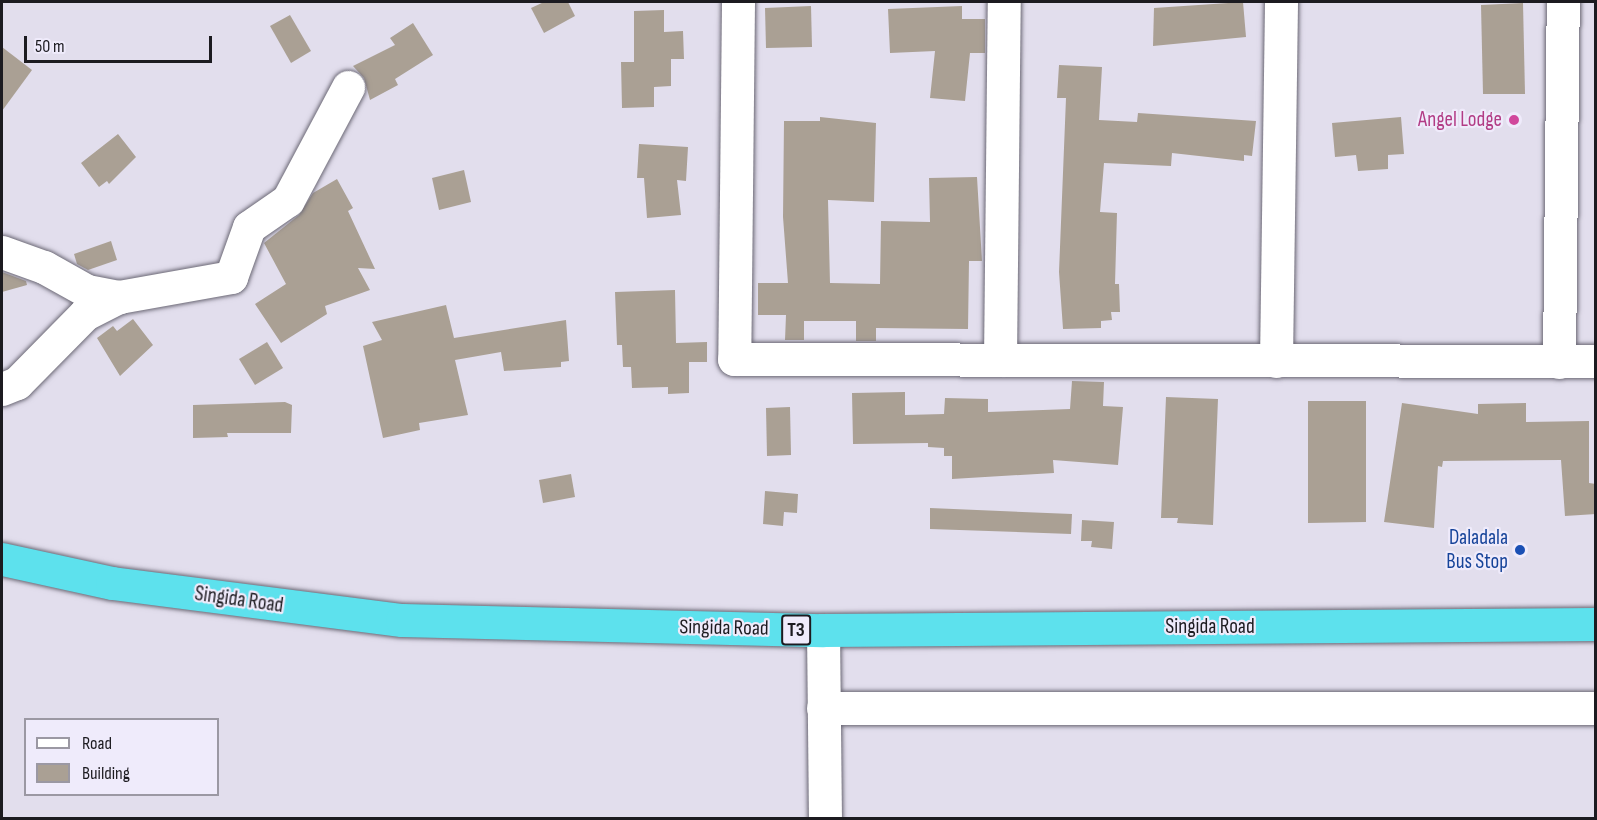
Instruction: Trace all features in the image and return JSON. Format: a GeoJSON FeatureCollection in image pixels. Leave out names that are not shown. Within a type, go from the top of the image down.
{"type":"FeatureCollection","features":[{"type":"Feature","properties":{"kind":"highway","name":"Singida Road"},"geometry":{"type":"LineString","coordinates":[[2,559],[112,582],[402,620],[823,630],[1596,624]]}},
{"type":"Feature","properties":{"kind":"street"},"geometry":{"type":"LineString","coordinates":[[738,2],[734,359],[1596,361]]}},
{"type":"Feature","properties":{"kind":"street"},"geometry":{"type":"LineString","coordinates":[[1000,360],[1004,2]]}},
{"type":"Feature","properties":{"kind":"street"},"geometry":{"type":"LineString","coordinates":[[1276,361],[1281,2]]}},
{"type":"Feature","properties":{"kind":"street"},"geometry":{"type":"LineString","coordinates":[[1559,362],[1563,2]]}},
{"type":"Feature","properties":{"kind":"street"},"geometry":{"type":"LineString","coordinates":[[2,389],[16,383],[85,315],[119,297],[231,277],[249,227],[288,200],[348,87]]}},
{"type":"Feature","properties":{"kind":"street"},"geometry":{"type":"LineString","coordinates":[[2,252],[44,267],[87,291],[119,297]]}},
{"type":"Feature","properties":{"kind":"street"},"geometry":{"type":"LineString","coordinates":[[823,630],[825,819]]}},
{"type":"Feature","properties":{"kind":"street"},"geometry":{"type":"LineString","coordinates":[[823,708],[1596,708]]}},
{"type":"Feature","properties":{"kind":"building"},"geometry":{"type":"Polygon","coordinates":[[[544,2],[568,2],[575,16],[544,33],[531,8],[544,2]]]}},
{"type":"Feature","properties":{"kind":"building"},"geometry":{"type":"Polygon","coordinates":[[[1243,2],[1246,37],[1153,46],[1154,8],[1243,2]]]}},
{"type":"Feature","properties":{"kind":"building"},"geometry":{"type":"Polygon","coordinates":[[[1523,3],[1525,94],[1483,94],[1481,5],[1523,3]]]}},
{"type":"Feature","properties":{"kind":"building"},"geometry":{"type":"Polygon","coordinates":[[[811,6],[812,47],[766,48],[765,8],[811,6]]]}},
{"type":"Feature","properties":{"kind":"building"},"geometry":{"type":"Polygon","coordinates":[[[962,6],[962,19],[985,19],[985,53],[970,53],[965,101],[930,98],[935,51],[890,53],[888,9],[962,6]]]}},
{"type":"Feature","properties":{"kind":"building"},"geometry":{"type":"Polygon","coordinates":[[[664,10],[664,32],[683,31],[684,59],[671,59],[671,86],[654,87],[654,107],[622,108],[621,62],[634,62],[634,11],[664,10]]]}},
{"type":"Feature","properties":{"kind":"building"},"geometry":{"type":"Polygon","coordinates":[[[290,15],[311,51],[291,63],[270,26],[290,15]]]}},
{"type":"Feature","properties":{"kind":"building"},"geometry":{"type":"Polygon","coordinates":[[[413,23],[433,55],[395,79],[398,85],[370,100],[364,78],[353,66],[395,45],[390,38],[413,23]]]}},
{"type":"Feature","properties":{"kind":"building"},"geometry":{"type":"Polygon","coordinates":[[[2,47],[32,70],[2,111],[2,47]]]}},
{"type":"Feature","properties":{"kind":"building"},"geometry":{"type":"Polygon","coordinates":[[[1059,65],[1102,67],[1099,120],[1137,122],[1138,113],[1256,121],[1252,156],[1244,155],[1244,161],[1172,153],[1171,166],[1104,163],[1100,212],[1117,213],[1115,284],[1119,284],[1120,312],[1111,312],[1112,320],[1101,321],[1101,328],[1063,329],[1059,272],[1066,98],[1057,98],[1059,65]]]}},
{"type":"Feature","properties":{"kind":"building"},"geometry":{"type":"Polygon","coordinates":[[[820,117],[876,123],[874,202],[828,200],[830,283],[880,284],[881,221],[930,222],[929,178],[977,177],[982,261],[969,261],[968,329],[876,328],[876,341],[856,341],[856,321],[804,321],[804,340],[785,340],[786,315],[758,315],[758,283],[788,283],[783,217],[784,121],[820,121],[820,117]]]}},
{"type":"Feature","properties":{"kind":"building"},"geometry":{"type":"Polygon","coordinates":[[[1401,117],[1404,154],[1388,155],[1388,169],[1358,171],[1356,155],[1335,157],[1332,123],[1401,117]]]}},
{"type":"Feature","properties":{"kind":"building"},"geometry":{"type":"Polygon","coordinates":[[[118,134],[136,157],[109,184],[107,181],[99,187],[81,163],[118,134]]]}},
{"type":"Feature","properties":{"kind":"building"},"geometry":{"type":"Polygon","coordinates":[[[639,144],[688,147],[686,181],[677,180],[681,215],[647,218],[644,178],[637,178],[639,144]]]}},
{"type":"Feature","properties":{"kind":"building"},"geometry":{"type":"Polygon","coordinates":[[[464,170],[471,202],[439,210],[432,178],[464,170]]]}},
{"type":"Feature","properties":{"kind":"building"},"geometry":{"type":"Polygon","coordinates":[[[337,179],[353,208],[348,211],[375,269],[358,268],[370,290],[325,306],[327,314],[281,343],[255,304],[286,284],[264,243],[299,215],[313,193],[337,179]]]}},
{"type":"Feature","properties":{"kind":"building"},"geometry":{"type":"Polygon","coordinates":[[[111,241],[117,260],[88,270],[77,264],[74,254],[111,241]]]}},
{"type":"Feature","properties":{"kind":"building"},"geometry":{"type":"Polygon","coordinates":[[[2,272],[26,281],[27,285],[2,292],[2,272]]]}},
{"type":"Feature","properties":{"kind":"building"},"geometry":{"type":"Polygon","coordinates":[[[675,290],[676,343],[707,342],[707,362],[689,362],[689,393],[668,394],[668,387],[632,388],[631,367],[623,367],[622,345],[617,345],[615,292],[675,290]]]}},
{"type":"Feature","properties":{"kind":"building"},"geometry":{"type":"Polygon","coordinates":[[[446,305],[454,338],[566,320],[569,361],[561,362],[561,367],[504,371],[501,352],[455,360],[468,415],[419,423],[420,430],[383,438],[363,346],[382,340],[372,322],[446,305]]]}},
{"type":"Feature","properties":{"kind":"building"},"geometry":{"type":"Polygon","coordinates":[[[133,319],[153,345],[120,376],[97,338],[113,326],[117,331],[133,319]]]}},
{"type":"Feature","properties":{"kind":"building"},"geometry":{"type":"Polygon","coordinates":[[[267,342],[283,368],[255,385],[239,359],[267,342]]]}},
{"type":"Feature","properties":{"kind":"building"},"geometry":{"type":"Polygon","coordinates":[[[1072,381],[1104,382],[1103,406],[1123,407],[1118,465],[1053,460],[1054,473],[952,479],[952,456],[944,456],[944,448],[928,447],[928,443],[853,444],[852,393],[905,392],[905,415],[944,414],[945,398],[988,399],[988,412],[1070,409],[1072,381]]]}},
{"type":"Feature","properties":{"kind":"building"},"geometry":{"type":"Polygon","coordinates":[[[1166,397],[1218,399],[1213,525],[1177,523],[1178,518],[1161,518],[1166,397]]]}},
{"type":"Feature","properties":{"kind":"building"},"geometry":{"type":"Polygon","coordinates":[[[1308,401],[1366,401],[1366,522],[1308,523],[1308,401]]]}},
{"type":"Feature","properties":{"kind":"building"},"geometry":{"type":"Polygon","coordinates":[[[285,402],[292,405],[291,433],[227,433],[228,437],[193,438],[193,405],[285,402]]]}},
{"type":"Feature","properties":{"kind":"building"},"geometry":{"type":"Polygon","coordinates":[[[1402,403],[1478,414],[1478,404],[1526,403],[1526,422],[1589,421],[1589,483],[1596,484],[1596,514],[1565,516],[1561,460],[1443,461],[1442,467],[1438,466],[1434,528],[1384,522],[1402,403]]]}},
{"type":"Feature","properties":{"kind":"building"},"geometry":{"type":"Polygon","coordinates":[[[790,407],[791,455],[767,456],[766,408],[790,407]]]}},
{"type":"Feature","properties":{"kind":"building"},"geometry":{"type":"Polygon","coordinates":[[[571,474],[575,497],[543,503],[539,480],[571,474]]]}},
{"type":"Feature","properties":{"kind":"building"},"geometry":{"type":"Polygon","coordinates":[[[765,491],[798,494],[797,513],[784,512],[783,526],[763,524],[765,491]]]}},
{"type":"Feature","properties":{"kind":"building"},"geometry":{"type":"Polygon","coordinates":[[[930,508],[1072,514],[1071,534],[930,529],[930,508]]]}},
{"type":"Feature","properties":{"kind":"building"},"geometry":{"type":"Polygon","coordinates":[[[1082,520],[1114,522],[1112,549],[1091,547],[1092,541],[1081,541],[1082,520]]]}},
{"type":"Feature","properties":{"kind":"place","name":"Angel Lodge"},"geometry":{"type":"Point","coordinates":[1514,120]}},
{"type":"Feature","properties":{"kind":"place","name":"Daladala Bus Stop"},"geometry":{"type":"Point","coordinates":[1520,550]}}]}
